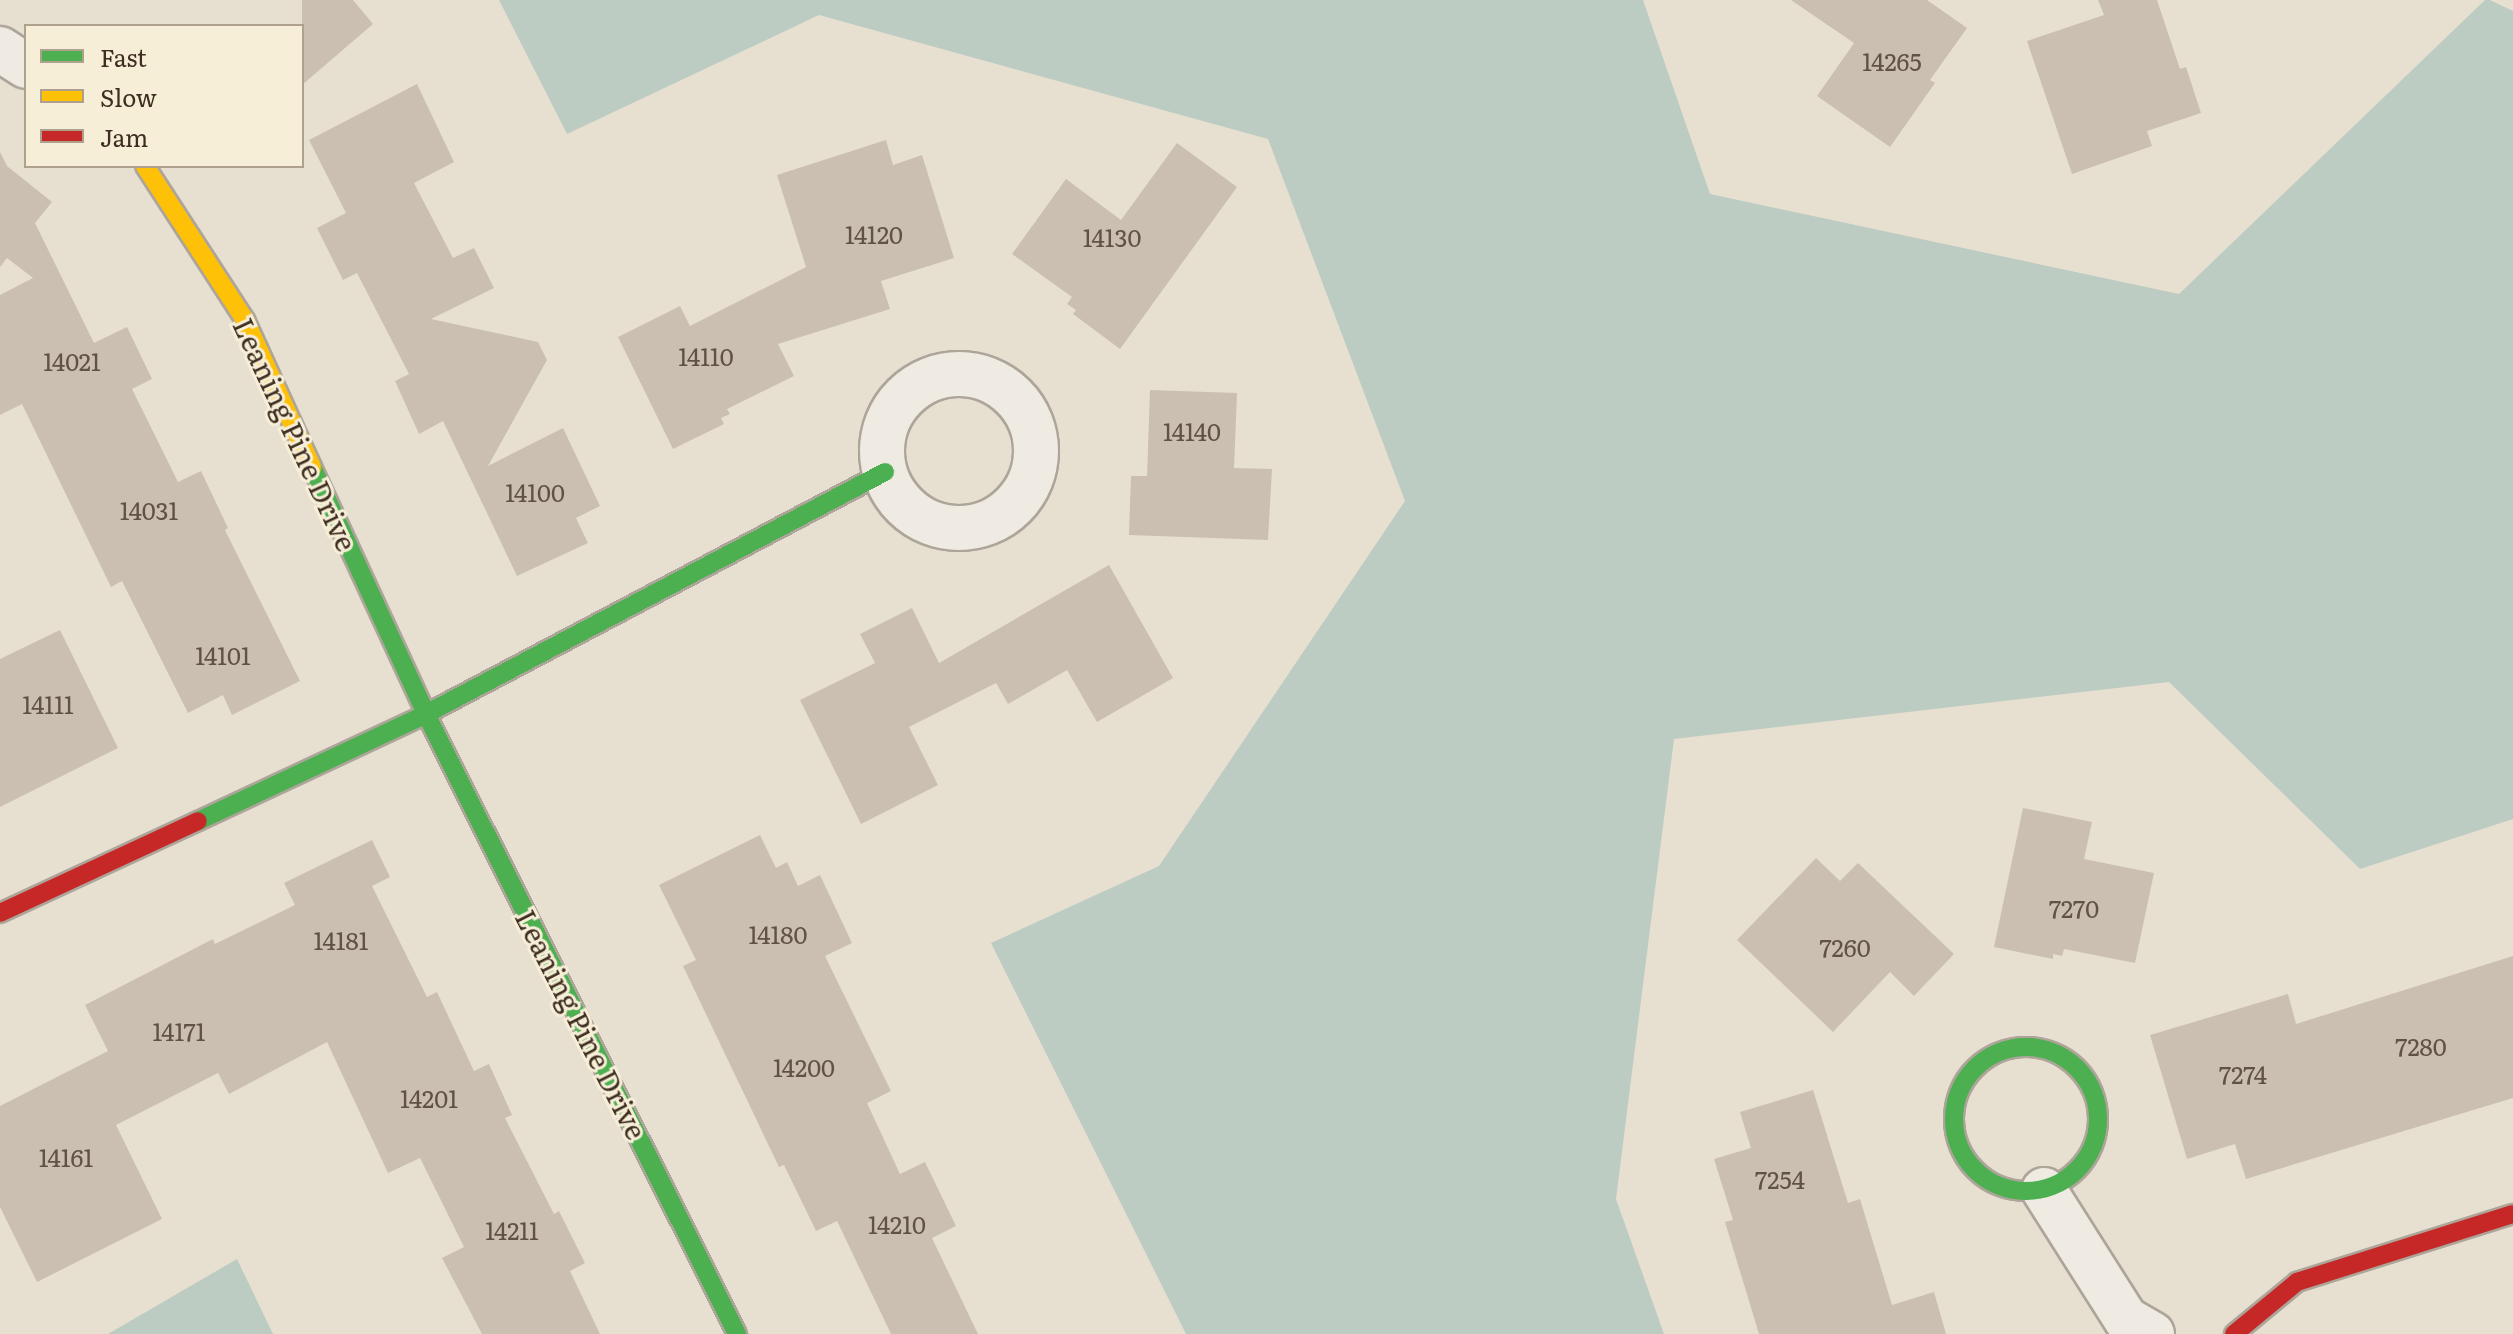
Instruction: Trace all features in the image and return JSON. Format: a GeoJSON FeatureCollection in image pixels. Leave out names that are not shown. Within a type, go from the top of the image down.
{"type":"FeatureCollection","features":[{"type":"Feature","properties":{"kind":"street"},"geometry":{"type":"LineString","coordinates":[[0,49],[24,65]]}},
{"type":"Feature","properties":{"kind":"street","name":"Leaning Pine Drive"},"geometry":{"type":"LineString","coordinates":[[146,168],[245,320],[426,714],[737,1334]]}},
{"type":"Feature","properties":{"kind":"street"},"geometry":{"type":"LineString","coordinates":[[0,913],[426,714],[885,472]]}},
{"type":"Feature","properties":{"kind":"street"},"geometry":{"type":"LineString","coordinates":[[2033,1047],[2057,1054],[2078,1068],[2092,1089],[2098,1113],[2096,1138],[2091,1150],[2085,1162],[2067,1179],[2044,1190],[2021,1192],[1999,1187],[1980,1176],[1964,1158],[1956,1137],[1954,1114],[1958,1092],[1970,1073],[1987,1058],[2008,1049],[2033,1047]]}},
{"type":"Feature","properties":{"kind":"street"},"geometry":{"type":"LineString","coordinates":[[2044,1190],[2126,1319],[2152,1334]]}},
{"type":"Feature","properties":{"kind":"street"},"geometry":{"type":"LineString","coordinates":[[2234,1334],[2297,1282],[2513,1214]]}},
{"type":"Feature","properties":{"kind":"shaded area"},"geometry":{"type":"Polygon","coordinates":[[[499,0],[1643,0],[1710,194],[2179,294],[2485,0],[2490,0],[2513,11],[2513,819],[2360,869],[2169,682],[1674,739],[1616,1199],[1664,1334],[1186,1334],[991,943],[1159,866],[1405,501],[1268,139],[819,15],[567,134],[499,0]]]}},
{"type":"Feature","properties":{"kind":"shaded area"},"geometry":{"type":"Polygon","coordinates":[[[237,1259],[273,1334],[108,1334],[237,1259]]]}},
{"type":"Feature","properties":{"kind":"building"},"geometry":{"type":"Polygon","coordinates":[[[302,0],[353,0],[373,24],[304,83],[302,0]]]}},
{"type":"Feature","properties":{"kind":"building"},"geometry":{"type":"Polygon","coordinates":[[[1791,0],[1927,0],[1967,28],[1930,80],[1935,83],[1890,147],[1817,96],[1854,43],[1791,0]]]}},
{"type":"Feature","properties":{"kind":"building"},"geometry":{"type":"Polygon","coordinates":[[[2098,0],[2157,0],[2180,69],[2186,67],[2201,113],[2147,131],[2152,146],[2072,174],[2027,41],[2104,15],[2098,0]]]}},
{"type":"Feature","properties":{"kind":"building"},"geometry":{"type":"Polygon","coordinates":[[[417,84],[454,162],[414,183],[453,258],[474,248],[494,288],[431,319],[538,342],[547,360],[488,466],[563,428],[600,506],[576,518],[588,543],[517,576],[443,421],[419,434],[395,381],[409,374],[357,273],[343,280],[317,228],[346,213],[309,140],[417,84]]]}},
{"type":"Feature","properties":{"kind":"building"},"geometry":{"type":"Polygon","coordinates":[[[886,140],[893,165],[922,155],[954,258],[881,281],[890,309],[778,344],[794,376],[727,409],[730,414],[721,418],[724,424],[673,449],[618,337],[680,306],[690,326],[806,267],[777,175],[886,140]]]}},
{"type":"Feature","properties":{"kind":"building"},"geometry":{"type":"Polygon","coordinates":[[[1177,143],[1237,187],[1120,349],[1073,314],[1076,310],[1067,304],[1072,297],[1012,254],[1066,179],[1121,220],[1177,143]]]}},
{"type":"Feature","properties":{"kind":"building"},"geometry":{"type":"Polygon","coordinates":[[[0,152],[7,166],[52,202],[35,223],[94,343],[127,327],[152,379],[132,389],[178,482],[201,471],[228,528],[225,530],[300,681],[232,715],[223,695],[188,713],[122,581],[111,587],[22,404],[0,415],[0,295],[33,278],[7,258],[0,267],[0,152]]]}},
{"type":"Feature","properties":{"kind":"building"},"geometry":{"type":"Polygon","coordinates":[[[1150,390],[1237,393],[1234,468],[1272,469],[1268,540],[1129,535],[1131,476],[1147,476],[1150,390]]]}},
{"type":"Feature","properties":{"kind":"building"},"geometry":{"type":"Polygon","coordinates":[[[1109,565],[1173,678],[1097,722],[1067,670],[1008,704],[996,683],[909,727],[938,785],[861,824],[800,700],[875,663],[860,634],[912,608],[939,663],[1109,565]]]}},
{"type":"Feature","properties":{"kind":"building"},"geometry":{"type":"Polygon","coordinates":[[[60,630],[118,748],[0,807],[0,659],[60,630]]]}},
{"type":"Feature","properties":{"kind":"building"},"geometry":{"type":"Polygon","coordinates":[[[2023,808],[2092,822],[2084,859],[2154,873],[2135,963],[2064,949],[2062,956],[2053,954],[2053,959],[1994,947],[2023,808]]]}},
{"type":"Feature","properties":{"kind":"building"},"geometry":{"type":"Polygon","coordinates":[[[760,835],[776,868],[787,862],[798,886],[820,875],[852,943],[825,956],[891,1091],[867,1103],[900,1174],[925,1162],[956,1226],[932,1238],[978,1334],[891,1334],[837,1221],[816,1231],[784,1165],[779,1167],[683,966],[696,960],[659,885],[760,835]]]}},
{"type":"Feature","properties":{"kind":"building"},"geometry":{"type":"Polygon","coordinates":[[[372,840],[390,877],[372,886],[427,997],[437,992],[474,1071],[489,1064],[512,1115],[505,1118],[554,1214],[559,1211],[585,1263],[570,1271],[600,1334],[482,1334],[442,1258],[464,1247],[420,1158],[388,1173],[327,1042],[229,1094],[218,1073],[116,1125],[162,1219],[37,1282],[0,1207],[0,1106],[108,1051],[85,1005],[213,939],[215,944],[295,905],[284,883],[372,840]]]}},
{"type":"Feature","properties":{"kind":"building"},"geometry":{"type":"Polygon","coordinates":[[[1816,858],[1840,881],[1858,863],[1954,954],[1914,996],[1890,972],[1833,1032],[1737,940],[1816,858]]]}},
{"type":"Feature","properties":{"kind":"building"},"geometry":{"type":"Polygon","coordinates":[[[2513,956],[2513,1098],[2246,1179],[2235,1144],[2187,1159],[2150,1035],[2288,994],[2296,1024],[2513,956]]]}},
{"type":"Feature","properties":{"kind":"building"},"geometry":{"type":"Polygon","coordinates":[[[1813,1090],[1848,1203],[1860,1199],[1892,1305],[1934,1292],[1946,1334],[1759,1334],[1725,1222],[1733,1220],[1714,1159],[1751,1148],[1740,1112],[1813,1090]]]}},
{"type":"Feature","properties":{"kind":"traffic: fast"},"geometry":{"type":"LineString","coordinates":[[312,467],[426,714],[737,1334]]}},
{"type":"Feature","properties":{"kind":"traffic: fast"},"geometry":{"type":"LineString","coordinates":[[198,821],[426,714],[885,472]]}},
{"type":"Feature","properties":{"kind":"traffic: fast"},"geometry":{"type":"LineString","coordinates":[[2026,1047],[2054,1052],[2077,1068],[2093,1091],[2098,1119],[2093,1147],[2077,1170],[2054,1186],[2026,1191],[1998,1186],[1975,1170],[1959,1147],[1954,1119],[1959,1091],[1975,1068],[1998,1052],[2026,1047]]}},
{"type":"Feature","properties":{"kind":"traffic: slow"},"geometry":{"type":"LineString","coordinates":[[146,168],[245,320],[312,467]]}},
{"type":"Feature","properties":{"kind":"traffic: jam"},"geometry":{"type":"LineString","coordinates":[[0,913],[198,821]]}},
{"type":"Feature","properties":{"kind":"traffic: jam"},"geometry":{"type":"LineString","coordinates":[[2234,1334],[2297,1282],[2513,1214]]}}]}
